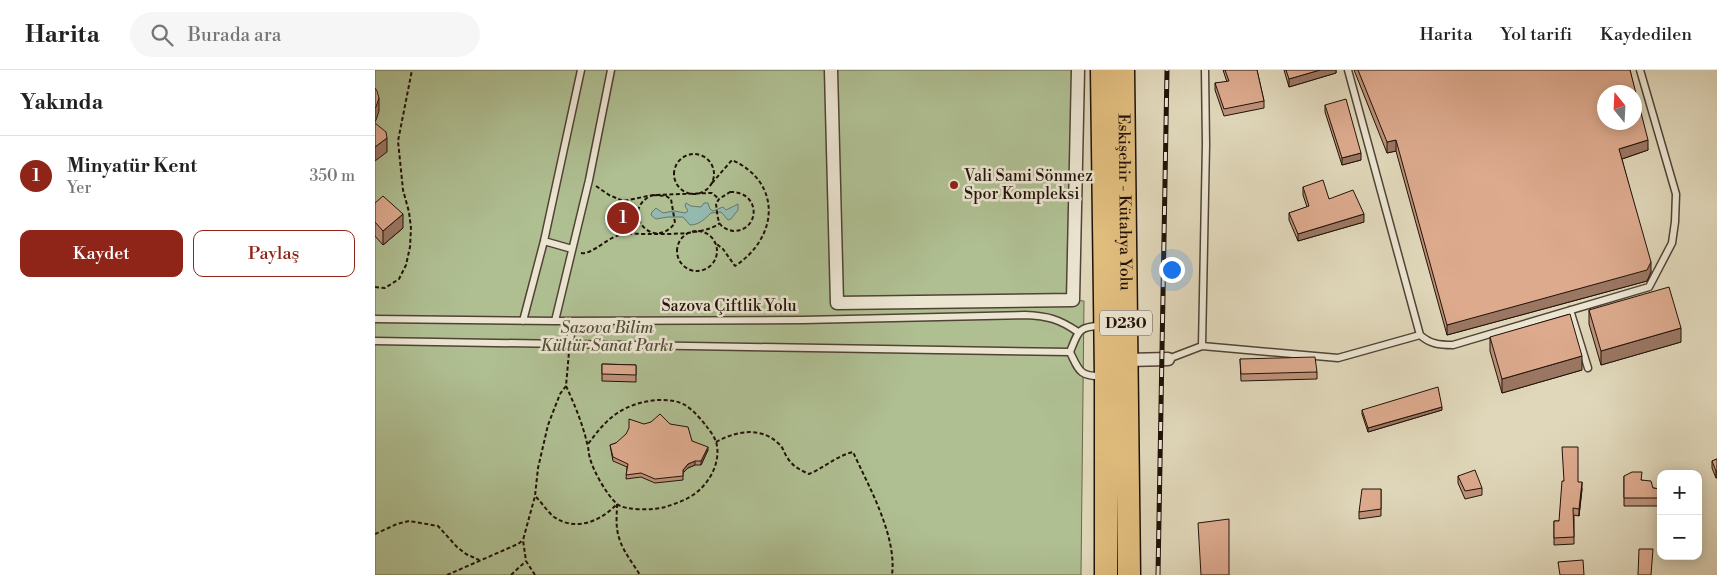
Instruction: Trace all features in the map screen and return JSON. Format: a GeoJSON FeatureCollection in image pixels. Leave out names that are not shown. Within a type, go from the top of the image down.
{"type":"FeatureCollection","features":[{"type":"Feature","properties":{"kind":"highway","name":"Eskişehir - Kütahya Yolu"},"geometry":{"type":"LineString","coordinates":[[1102,70],[1106,376],[1106,575]]}},
{"type":"Feature","properties":{"kind":"highway","name":"Eskişehir - Kütahya Yolu"},"geometry":{"type":"LineString","coordinates":[[1123,70],[1129,575]]}},
{"type":"Feature","properties":{"kind":"street"},"geometry":{"type":"LineString","coordinates":[[831,70],[837,303],[1073,300],[1078,70]]}},
{"type":"Feature","properties":{"kind":"street"},"geometry":{"type":"LineString","coordinates":[[1127,360],[1168,358]]}},
{"type":"Feature","properties":{"kind":"lane"},"geometry":{"type":"LineString","coordinates":[[523,321],[544,241],[581,70]]}},
{"type":"Feature","properties":{"kind":"lane"},"geometry":{"type":"LineString","coordinates":[[555,321],[589,180],[611,70]]}},
{"type":"Feature","properties":{"kind":"lane"},"geometry":{"type":"LineString","coordinates":[[1202,346],[1206,144],[1205,70]]}},
{"type":"Feature","properties":{"kind":"lane"},"geometry":{"type":"LineString","coordinates":[[1348,70],[1420,335],[1428,342],[1439,345],[1453,345],[1649,287],[1672,243],[1676,194],[1640,70]]}},
{"type":"Feature","properties":{"kind":"lane"},"geometry":{"type":"LineString","coordinates":[[544,241],[572,249]]}},
{"type":"Feature","properties":{"kind":"lane"},"geometry":{"type":"LineString","coordinates":[[1571,310],[1587,368]]}},
{"type":"Feature","properties":{"kind":"lane","name":"Sazova Çiftlik Yolu"},"geometry":{"type":"LineString","coordinates":[[375,319],[523,321],[803,320],[1025,315],[1048,316],[1064,322],[1078,332]]}},
{"type":"Feature","properties":{"kind":"lane"},"geometry":{"type":"LineString","coordinates":[[570,345],[572,321]]}},
{"type":"Feature","properties":{"kind":"lane"},"geometry":{"type":"LineString","coordinates":[[1105,326],[1089,326],[1078,332],[1070,352],[1079,370],[1090,377],[1106,376]]}},
{"type":"Feature","properties":{"kind":"lane"},"geometry":{"type":"LineString","coordinates":[[1168,358],[1202,346],[1338,358],[1420,335]]}},
{"type":"Feature","properties":{"kind":"lane"},"geometry":{"type":"LineString","coordinates":[[375,341],[1070,352]]}},
{"type":"Feature","properties":{"kind":"path"},"geometry":{"type":"LineString","coordinates":[[375,287],[385,288],[399,279],[406,265],[410,247],[411,228],[403,190],[398,141],[411,70]]}},
{"type":"Feature","properties":{"kind":"path"},"geometry":{"type":"LineString","coordinates":[[712,183],[714,171],[708,160],[696,154],[684,157],[675,167],[675,180],[683,191],[696,194],[703,192],[712,183],[732,160],[745,166],[756,175],[764,189],[769,211],[768,222],[760,240],[748,257],[735,266],[723,249],[705,233],[692,232],[681,239],[678,244],[678,258],[681,264],[686,268],[699,271],[710,266],[716,254],[714,242]]}},
{"type":"Feature","properties":{"kind":"path"},"geometry":{"type":"LineString","coordinates":[[589,180],[609,195],[623,201],[653,194],[712,193],[719,199]]}},
{"type":"Feature","properties":{"kind":"path"},"geometry":{"type":"LineString","coordinates":[[730,192],[736,192],[748,197],[754,208],[752,220],[743,229],[730,230],[723,228],[716,208],[719,199],[730,192]]}},
{"type":"Feature","properties":{"kind":"path"},"geometry":{"type":"LineString","coordinates":[[653,194],[666,196],[671,199],[673,210],[675,223],[671,228],[660,234],[647,230],[639,220],[639,207],[642,201],[653,194]]}},
{"type":"Feature","properties":{"kind":"path"},"geometry":{"type":"LineString","coordinates":[[572,249],[585,254],[616,236],[625,234],[692,232],[713,228],[720,223]]}},
{"type":"Feature","properties":{"kind":"path"},"geometry":{"type":"LineString","coordinates":[[535,575],[526,561],[523,540],[535,496],[538,468],[548,425],[560,394],[566,386],[570,345]]}},
{"type":"Feature","properties":{"kind":"path"},"geometry":{"type":"LineString","coordinates":[[566,386],[588,444],[589,458],[594,470],[600,482],[617,504],[624,507],[659,508],[682,501],[702,487],[715,467],[716,442],[702,421],[685,405],[674,401],[663,400],[643,403],[621,410],[603,425],[588,444]]}},
{"type":"Feature","properties":{"kind":"path"},"geometry":{"type":"LineString","coordinates":[[716,442],[731,434],[750,432],[768,436],[781,445],[794,467],[809,474],[819,470],[842,455],[853,452],[872,491],[887,534],[893,564],[892,575]]}},
{"type":"Feature","properties":{"kind":"path"},"geometry":{"type":"LineString","coordinates":[[535,496],[553,516],[560,520],[577,524],[595,520],[617,504]]}},
{"type":"Feature","properties":{"kind":"path"},"geometry":{"type":"LineString","coordinates":[[617,504],[616,527],[619,539],[624,551],[640,575]]}},
{"type":"Feature","properties":{"kind":"path"},"geometry":{"type":"LineString","coordinates":[[375,534],[409,521],[438,526],[457,547],[479,560]]}},
{"type":"Feature","properties":{"kind":"path"},"geometry":{"type":"LineString","coordinates":[[447,575],[518,544],[523,540]]}},
{"type":"Feature","properties":{"kind":"path"},"geometry":{"type":"LineString","coordinates":[[511,575],[526,561]]}},
{"type":"Feature","properties":{"kind":"green space","name":"Sazova Bilim Kültür Sanat Parkı"},"geometry":{"type":"Polygon","coordinates":[[[375,70],[1078,70],[1073,300],[1084,301],[1081,575],[375,575],[375,70]]]}},
{"type":"Feature","properties":{"kind":"water"},"geometry":{"type":"Polygon","coordinates":[[[686,203],[691,206],[701,207],[704,203],[708,203],[713,211],[723,207],[726,210],[738,204],[738,210],[728,220],[721,212],[711,213],[699,223],[693,225],[690,225],[683,217],[656,219],[651,215],[656,208],[663,213],[674,211],[685,213],[688,211],[685,206],[686,203]]]}},
{"type":"Feature","properties":{"kind":"building"},"geometry":{"type":"Polygon","coordinates":[[[1225,70],[1257,70],[1264,101],[1224,109],[1215,83],[1229,81],[1225,70]]]}},
{"type":"Feature","properties":{"kind":"building"},"geometry":{"type":"Polygon","coordinates":[[[1286,70],[1320,70],[1289,79],[1286,70]]]}},
{"type":"Feature","properties":{"kind":"building"},"geometry":{"type":"Polygon","coordinates":[[[1358,70],[1630,70],[1634,85],[1597,85],[1597,130],[1642,130],[1642,117],[1648,140],[1619,149],[1651,262],[1647,270],[1447,325],[1396,140],[1387,142],[1358,70]]]}},
{"type":"Feature","properties":{"kind":"building"},"geometry":{"type":"Polygon","coordinates":[[[375,88],[379,98],[375,108],[375,88]]]}},
{"type":"Feature","properties":{"kind":"building"},"geometry":{"type":"Polygon","coordinates":[[[1346,99],[1361,153],[1342,158],[1325,105],[1346,99]]]}},
{"type":"Feature","properties":{"kind":"building"},"geometry":{"type":"Polygon","coordinates":[[[375,123],[386,132],[387,138],[375,147],[375,123]]]}},
{"type":"Feature","properties":{"kind":"building"},"geometry":{"type":"Polygon","coordinates":[[[1323,180],[1329,199],[1353,190],[1364,214],[1298,234],[1289,213],[1309,206],[1303,187],[1323,180]]]}},
{"type":"Feature","properties":{"kind":"building"},"geometry":{"type":"Polygon","coordinates":[[[383,196],[403,214],[383,231],[375,222],[375,203],[383,196]]]}},
{"type":"Feature","properties":{"kind":"building"},"geometry":{"type":"Polygon","coordinates":[[[1669,287],[1681,328],[1601,351],[1589,310],[1669,287]]]}},
{"type":"Feature","properties":{"kind":"building"},"geometry":{"type":"Polygon","coordinates":[[[1570,314],[1582,356],[1502,379],[1490,337],[1570,314]]]}},
{"type":"Feature","properties":{"kind":"building"},"geometry":{"type":"Polygon","coordinates":[[[1315,357],[1317,372],[1241,374],[1240,359],[1315,357]]]}},
{"type":"Feature","properties":{"kind":"building"},"geometry":{"type":"Polygon","coordinates":[[[602,364],[636,365],[636,375],[602,374],[602,364]]]}},
{"type":"Feature","properties":{"kind":"building"},"geometry":{"type":"Polygon","coordinates":[[[1438,387],[1442,407],[1368,428],[1362,410],[1438,387]]]}},
{"type":"Feature","properties":{"kind":"building"},"geometry":{"type":"Polygon","coordinates":[[[660,414],[670,424],[688,427],[692,441],[708,447],[701,461],[688,464],[683,470],[683,476],[655,479],[641,473],[626,475],[628,464],[613,457],[610,445],[616,443],[626,434],[629,428],[629,419],[644,424],[651,422],[660,414]]]}},
{"type":"Feature","properties":{"kind":"building"},"geometry":{"type":"Polygon","coordinates":[[[1562,447],[1578,447],[1578,482],[1582,482],[1579,509],[1573,508],[1574,537],[1554,538],[1554,521],[1559,521],[1562,481],[1564,481],[1562,447]]]}},
{"type":"Feature","properties":{"kind":"building"},"geometry":{"type":"Polygon","coordinates":[[[1717,459],[1717,471],[1716,471],[1712,461],[1717,459]]]}},
{"type":"Feature","properties":{"kind":"building"},"geometry":{"type":"Polygon","coordinates":[[[1475,470],[1482,488],[1465,491],[1458,476],[1475,470]]]}},
{"type":"Feature","properties":{"kind":"building"},"geometry":{"type":"Polygon","coordinates":[[[1632,472],[1642,472],[1641,480],[1651,481],[1653,488],[1657,488],[1657,498],[1624,498],[1624,476],[1632,472]]]}},
{"type":"Feature","properties":{"kind":"building"},"geometry":{"type":"Polygon","coordinates":[[[1362,489],[1381,489],[1381,509],[1359,512],[1362,489]]]}},
{"type":"Feature","properties":{"kind":"building"},"geometry":{"type":"Polygon","coordinates":[[[1229,519],[1229,575],[1201,575],[1198,523],[1229,519]]]}},
{"type":"Feature","properties":{"kind":"building"},"geometry":{"type":"Polygon","coordinates":[[[1639,549],[1653,549],[1651,575],[1638,575],[1639,549]]]}},
{"type":"Feature","properties":{"kind":"building"},"geometry":{"type":"Polygon","coordinates":[[[1583,560],[1584,575],[1560,575],[1558,562],[1583,560]]]}},
{"type":"Feature","properties":{"kind":"railway"},"geometry":{"type":"LineString","coordinates":[[1158,575],[1167,70]]}},
{"type":"Feature","properties":{"kind":"place","name":"Vali Sami Sönmez Spor Kompleksi"},"geometry":{"type":"Point","coordinates":[954,185]}},
{"type":"Feature","properties":{"kind":"place","name":"Minyatür Kent"},"geometry":{"type":"Point","coordinates":[623,218]}}]}
